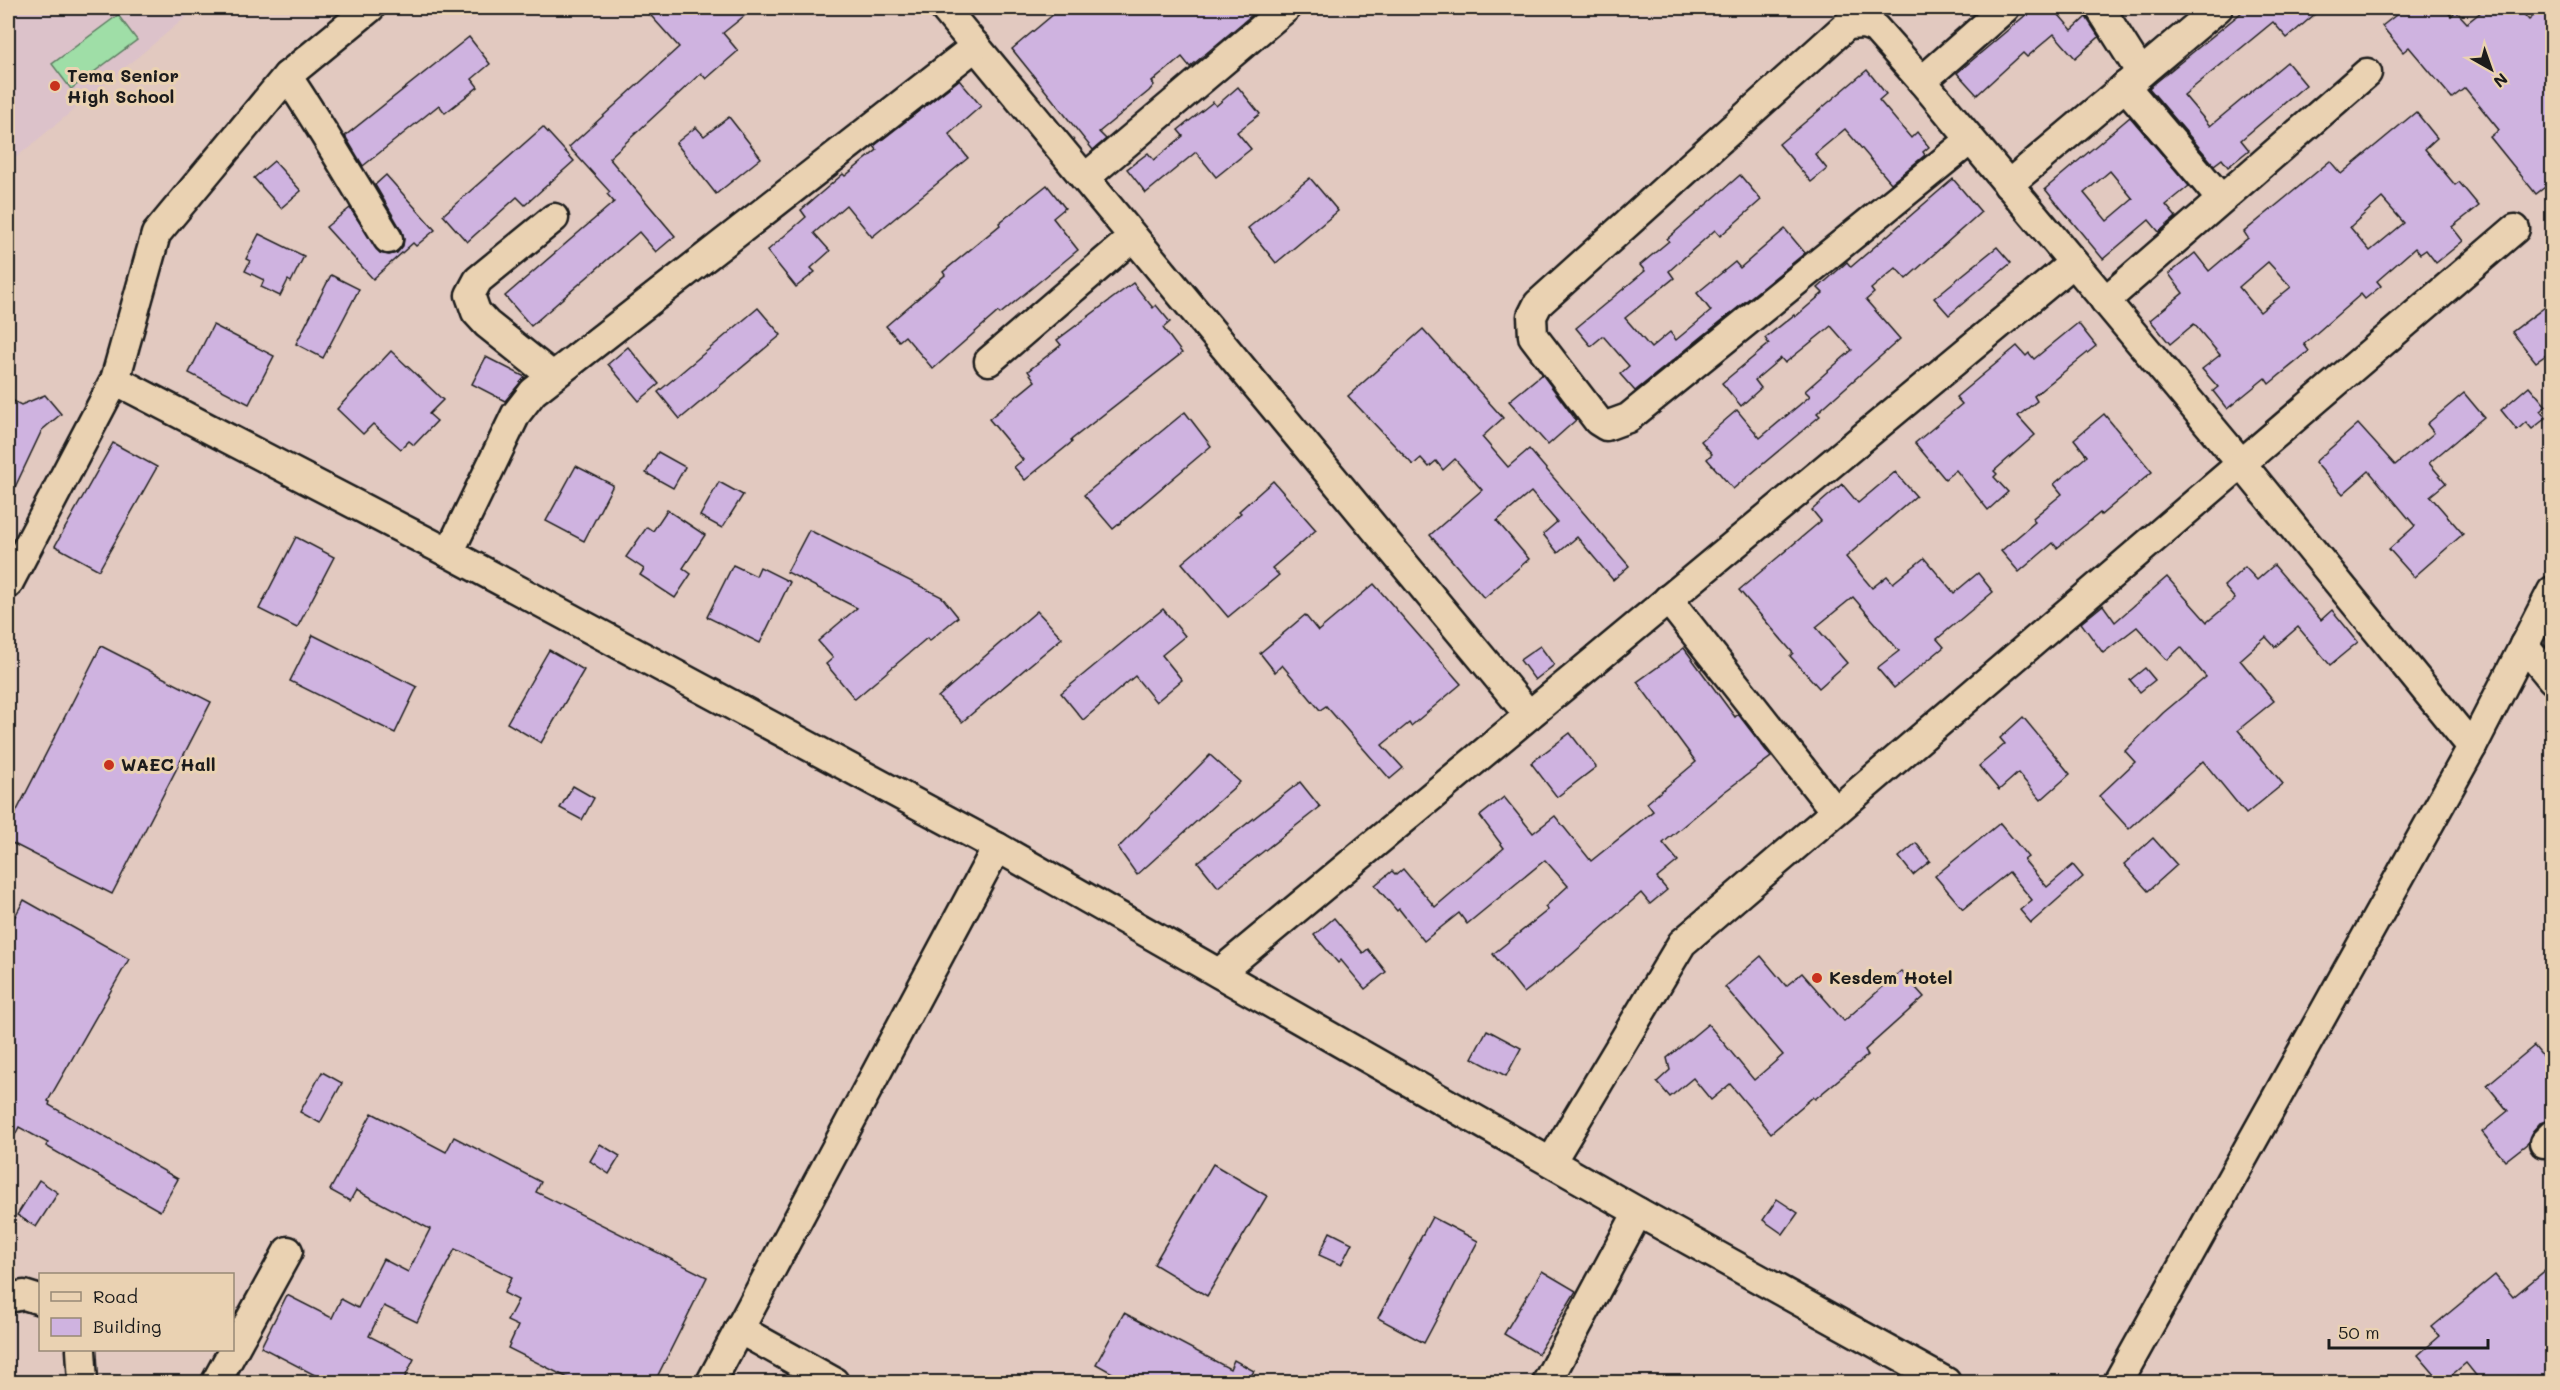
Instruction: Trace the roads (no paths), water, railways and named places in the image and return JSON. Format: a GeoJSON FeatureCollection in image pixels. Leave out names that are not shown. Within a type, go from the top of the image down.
{"type":"FeatureCollection","features":[{"type":"Feature","properties":{"kind":"street"},"geometry":{"type":"LineString","coordinates":[[8,584],[115,380],[156,234],[287,76],[370,8]]}},
{"type":"Feature","properties":{"kind":"street"},"geometry":{"type":"LineString","coordinates":[[944,8],[1528,715]]}},
{"type":"Feature","properties":{"kind":"street"},"geometry":{"type":"LineString","coordinates":[[1085,178],[1286,8]]}},
{"type":"Feature","properties":{"kind":"street"},"geometry":{"type":"LineString","coordinates":[[1922,81],[2005,8]]}},
{"type":"Feature","properties":{"kind":"street"},"geometry":{"type":"LineString","coordinates":[[2100,8],[2133,80],[2221,199]]}},
{"type":"Feature","properties":{"kind":"street"},"geometry":{"type":"LineString","coordinates":[[2008,185],[2218,8]]}},
{"type":"Feature","properties":{"kind":"street"},"geometry":{"type":"LineString","coordinates":[[1970,140],[1628,418],[1606,426],[1598,422],[1533,336],[1532,316],[1538,304],[1848,25],[1864,24],[1875,28],[1922,81],[2241,464],[2472,747]]}},
{"type":"Feature","properties":{"kind":"street"},"geometry":{"type":"LineString","coordinates":[[449,553],[516,414],[533,392],[976,46]]}},
{"type":"Feature","properties":{"kind":"street"},"geometry":{"type":"LineString","coordinates":[[2105,301],[2367,73]]}},
{"type":"Feature","properties":{"kind":"street"},"geometry":{"type":"LineString","coordinates":[[287,76],[324,130],[342,165],[388,239]]}},
{"type":"Feature","properties":{"kind":"street"},"geometry":{"type":"LineString","coordinates":[[552,376],[487,324],[477,312],[470,295],[478,280],[554,218]]}},
{"type":"Feature","properties":{"kind":"street"},"geometry":{"type":"LineString","coordinates":[[1551,1162],[1682,943],[2515,229]]}},
{"type":"Feature","properties":{"kind":"street"},"geometry":{"type":"LineString","coordinates":[[989,361],[1133,237]]}},
{"type":"Feature","properties":{"kind":"street"},"geometry":{"type":"LineString","coordinates":[[1219,973],[2073,263]]}},
{"type":"Feature","properties":{"kind":"street"},"geometry":{"type":"LineString","coordinates":[[115,380],[449,553],[997,848],[1638,1212],[1946,1383]]}},
{"type":"Feature","properties":{"kind":"street"},"geometry":{"type":"LineString","coordinates":[[2118,1383],[2472,747],[2553,591]]}},
{"type":"Feature","properties":{"kind":"street"},"geometry":{"type":"LineString","coordinates":[[1668,599],[1835,811]]}},
{"type":"Feature","properties":{"kind":"street"},"geometry":{"type":"LineString","coordinates":[[2524,645],[2553,679]]}},
{"type":"Feature","properties":{"kind":"street"},"geometry":{"type":"LineString","coordinates":[[711,1383],[997,848]]}},
{"type":"Feature","properties":{"kind":"street"},"geometry":{"type":"LineString","coordinates":[[1546,1383],[1638,1212]]}},
{"type":"Feature","properties":{"kind":"street"},"geometry":{"type":"LineString","coordinates":[[234,1350],[288,1251]]}},
{"type":"Feature","properties":{"kind":"street"},"geometry":{"type":"LineString","coordinates":[[8,1298],[24,1295],[39,1300]]}},
{"type":"Feature","properties":{"kind":"street"},"geometry":{"type":"LineString","coordinates":[[739,1329],[834,1383]]}},
{"type":"Feature","properties":{"kind":"street"},"geometry":{"type":"LineString","coordinates":[[81,1351],[83,1383]]}},
{"type":"Feature","properties":{"kind":"street"},"geometry":{"type":"LineString","coordinates":[[216,1383],[233,1351]]}},
{"type":"Feature","properties":{"kind":"place","name":"Tema Senior High School"},"geometry":{"type":"Point","coordinates":[55,86]}},
{"type":"Feature","properties":{"kind":"place","name":"WAEC Hall"},"geometry":{"type":"Point","coordinates":[109,765]}},
{"type":"Feature","properties":{"kind":"place","name":"Kesdem Hotel"},"geometry":{"type":"Point","coordinates":[1817,978]}}]}
